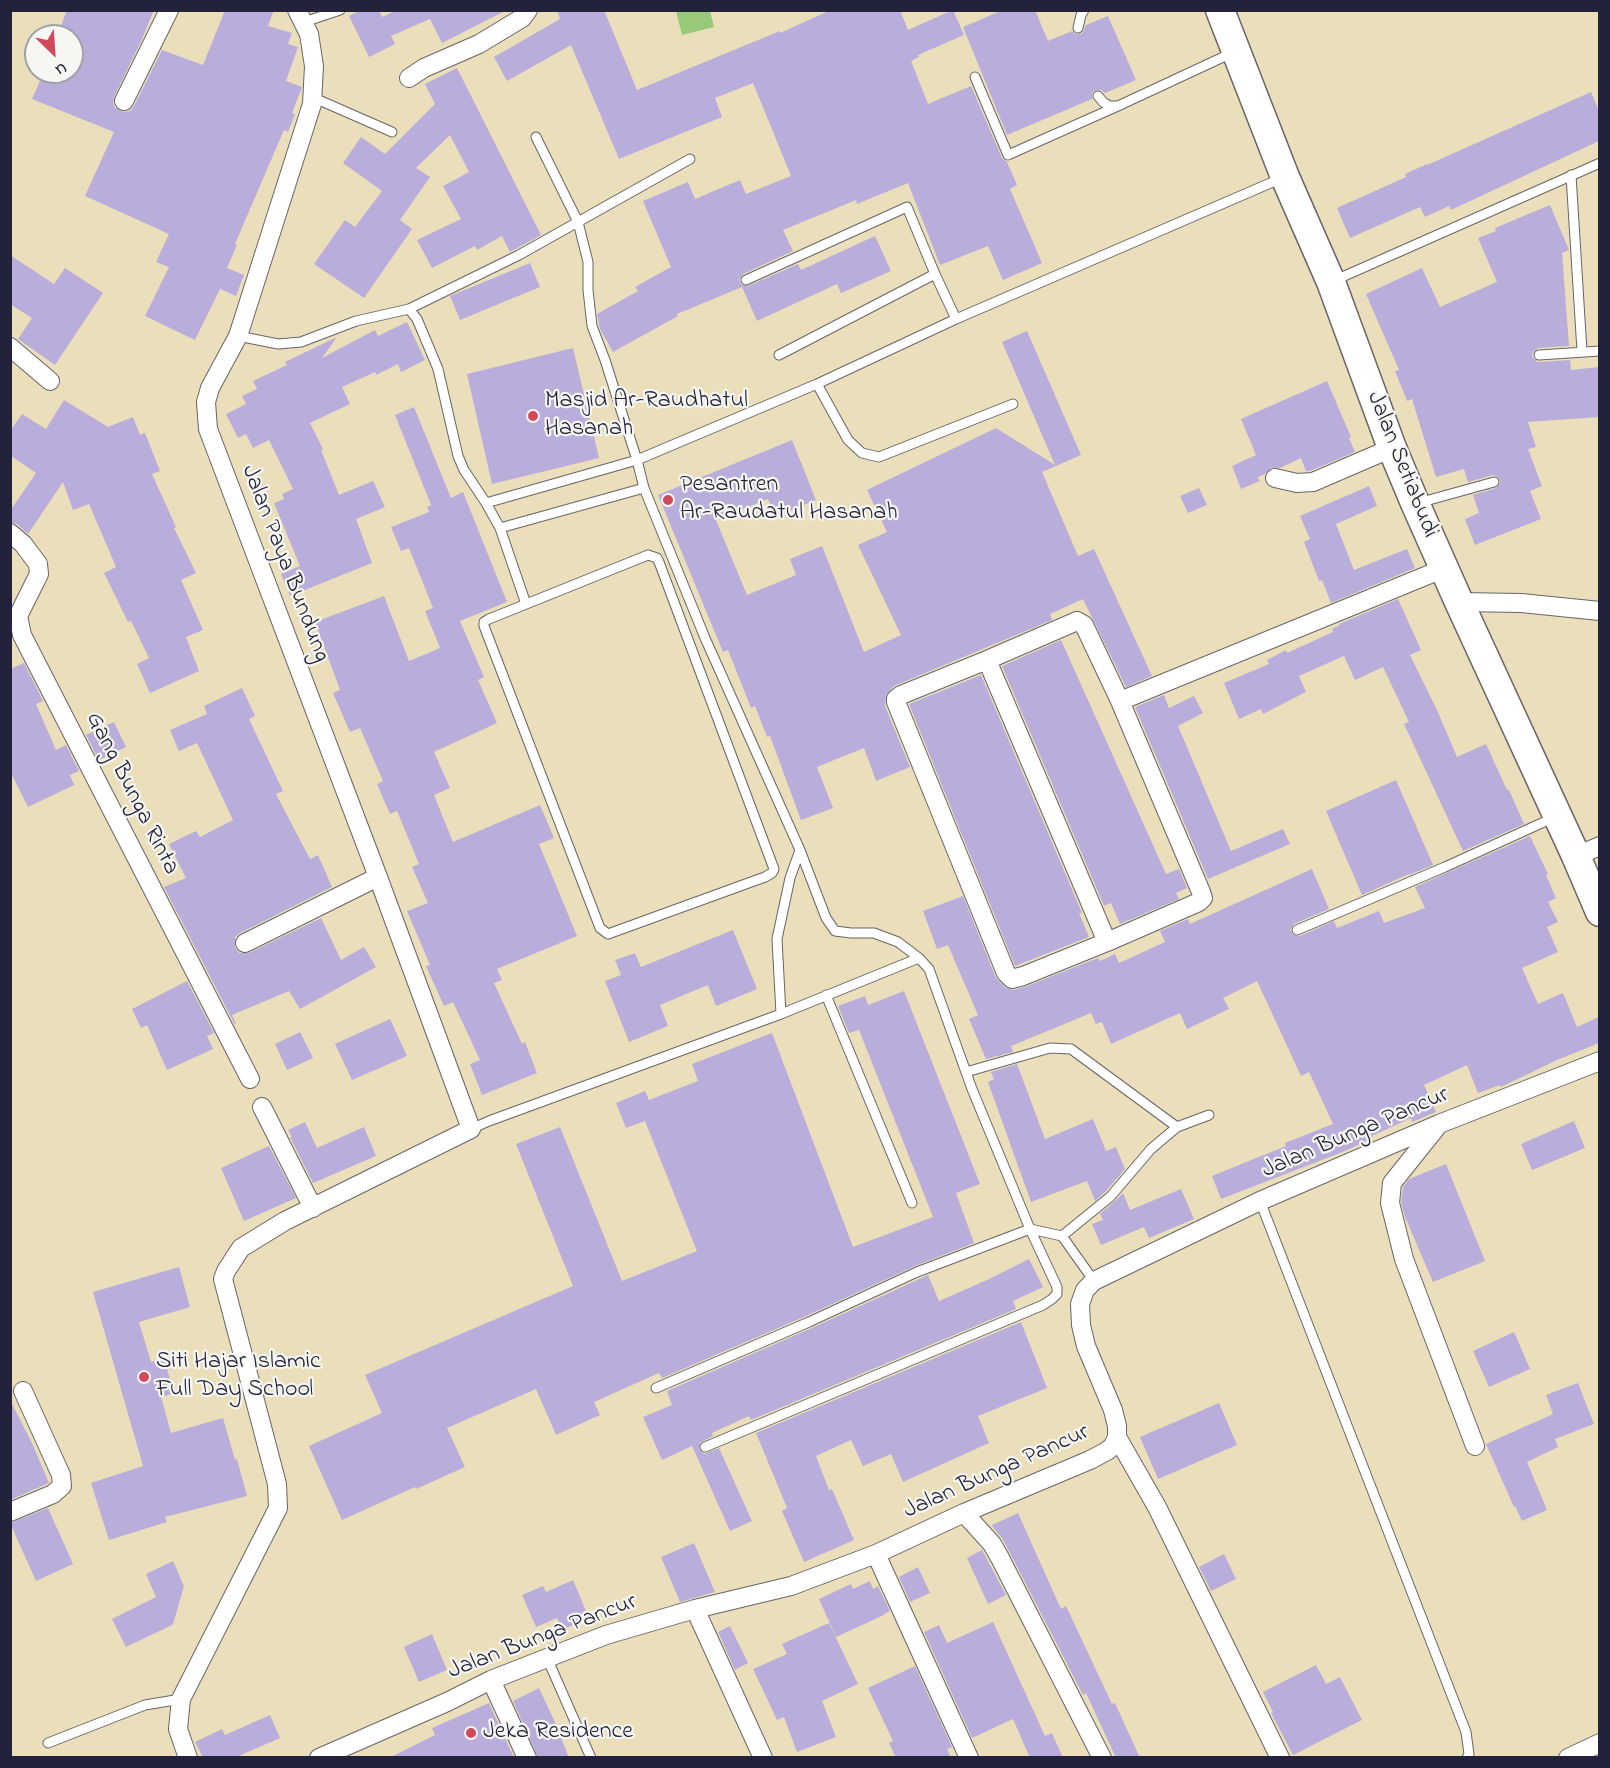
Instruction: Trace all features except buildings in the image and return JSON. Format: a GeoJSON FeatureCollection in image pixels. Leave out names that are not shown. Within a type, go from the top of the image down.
{"type":"FeatureCollection","features":[{"type":"Feature","properties":{"kind":"main road","name":"Jalan Setiabudi"},"geometry":{"type":"LineString","coordinates":[[1220,10],[1285,177],[1330,282],[1415,503],[1557,816],[1588,851],[1599,912]]}},
{"type":"Feature","properties":{"kind":"street"},"geometry":{"type":"LineString","coordinates":[[124,101],[169,10]]}},
{"type":"Feature","properties":{"kind":"street"},"geometry":{"type":"LineString","coordinates":[[409,78],[424,68],[478,44],[522,18],[528,10]]}},
{"type":"Feature","properties":{"kind":"street","name":"Jalan Paya Bundung"},"geometry":{"type":"LineString","coordinates":[[301,16],[309,34],[315,66],[312,104],[238,336],[210,388],[206,402],[208,429],[471,1129]]}},
{"type":"Feature","properties":{"kind":"street"},"geometry":{"type":"LineString","coordinates":[[10,347],[50,381]]}},
{"type":"Feature","properties":{"kind":"street"},"geometry":{"type":"LineString","coordinates":[[1275,478],[1297,483],[1313,482],[1392,448]]}},
{"type":"Feature","properties":{"kind":"street","name":"Gang Bunga Rinta"},"geometry":{"type":"LineString","coordinates":[[10,533],[23,544],[38,564],[39,574],[18,616],[22,635],[250,1079]]}},
{"type":"Feature","properties":{"kind":"street"},"geometry":{"type":"LineString","coordinates":[[1120,701],[1444,568]]}},
{"type":"Feature","properties":{"kind":"street"},"geometry":{"type":"LineString","coordinates":[[1459,602],[1521,603],[1599,611]]}},
{"type":"Feature","properties":{"kind":"street"},"geometry":{"type":"LineString","coordinates":[[1072,622],[1080,622],[1084,626],[1120,701],[1203,898],[1199,902],[1018,978],[1012,979],[1006,973],[896,702],[901,695],[987,660],[1072,622]]}},
{"type":"Feature","properties":{"kind":"street"},"geometry":{"type":"LineString","coordinates":[[987,660],[1107,942]]}},
{"type":"Feature","properties":{"kind":"street"},"geometry":{"type":"LineString","coordinates":[[245,943],[378,877]]}},
{"type":"Feature","properties":{"kind":"street","name":"Jalan Bunga Pancur"},"geometry":{"type":"LineString","coordinates":[[319,1758],[447,1702],[491,1680],[606,1635],[695,1609],[791,1586],[876,1554],[1107,1451],[1113,1446],[1117,1437],[1118,1426],[1086,1346],[1081,1325],[1080,1304],[1085,1290],[1094,1281],[1260,1201],[1439,1124],[1599,1061]]}},
{"type":"Feature","properties":{"kind":"street"},"geometry":{"type":"LineString","coordinates":[[262,1107],[313,1208]]}},
{"type":"Feature","properties":{"kind":"street"},"geometry":{"type":"LineString","coordinates":[[1439,1124],[1392,1183],[1390,1203],[1404,1259],[1475,1446]]}},
{"type":"Feature","properties":{"kind":"street"},"geometry":{"type":"LineString","coordinates":[[188,1758],[178,1729],[181,1699],[278,1508],[278,1484],[224,1279],[231,1263],[241,1248],[285,1221],[471,1129]]}},
{"type":"Feature","properties":{"kind":"street"},"geometry":{"type":"LineString","coordinates":[[10,1512],[53,1494],[62,1486],[61,1475],[23,1391]]}},
{"type":"Feature","properties":{"kind":"street"},"geometry":{"type":"LineString","coordinates":[[1117,1437],[1157,1507],[1280,1758]]}},
{"type":"Feature","properties":{"kind":"street"},"geometry":{"type":"LineString","coordinates":[[964,1513],[992,1544],[1000,1558],[1102,1758]]}},
{"type":"Feature","properties":{"kind":"street"},"geometry":{"type":"LineString","coordinates":[[876,1554],[969,1758]]}},
{"type":"Feature","properties":{"kind":"street"},"geometry":{"type":"LineString","coordinates":[[695,1609],[762,1758]]}},
{"type":"Feature","properties":{"kind":"street"},"geometry":{"type":"LineString","coordinates":[[491,1680],[527,1758]]}},
{"type":"Feature","properties":{"kind":"street"},"geometry":{"type":"LineString","coordinates":[[1568,1758],[1599,1743]]}},
{"type":"Feature","properties":{"kind":"lane"},"geometry":{"type":"LineString","coordinates":[[301,16],[340,10]]}},
{"type":"Feature","properties":{"kind":"lane"},"geometry":{"type":"LineString","coordinates":[[1078,28],[1084,10]]}},
{"type":"Feature","properties":{"kind":"lane"},"geometry":{"type":"LineString","coordinates":[[975,77],[1008,155],[1237,51]]}},
{"type":"Feature","properties":{"kind":"lane"},"geometry":{"type":"LineString","coordinates":[[1098,96],[1110,106],[1118,106]]}},
{"type":"Feature","properties":{"kind":"lane"},"geometry":{"type":"LineString","coordinates":[[312,97],[392,132]]}},
{"type":"Feature","properties":{"kind":"lane"},"geometry":{"type":"LineString","coordinates":[[536,137],[578,222],[588,262],[592,326],[605,360],[644,488],[705,638],[800,850],[826,918],[835,931],[874,933],[898,942],[929,969],[966,1072],[1030,1228],[1057,1287],[1057,1294],[1043,1305],[705,1448]]}},
{"type":"Feature","properties":{"kind":"lane"},"geometry":{"type":"LineString","coordinates":[[238,336],[278,344],[301,342],[356,321],[409,309],[519,255],[690,159]]}},
{"type":"Feature","properties":{"kind":"lane"},"geometry":{"type":"LineString","coordinates":[[1330,282],[1599,163]]}},
{"type":"Feature","properties":{"kind":"lane"},"geometry":{"type":"LineString","coordinates":[[1572,174],[1582,351]]}},
{"type":"Feature","properties":{"kind":"lane"},"geometry":{"type":"LineString","coordinates":[[486,503],[637,460],[817,384],[956,319],[1285,177]]}},
{"type":"Feature","properties":{"kind":"lane"},"geometry":{"type":"LineString","coordinates":[[746,280],[907,207],[956,319]]}},
{"type":"Feature","properties":{"kind":"lane"},"geometry":{"type":"LineString","coordinates":[[778,355],[935,274]]}},
{"type":"Feature","properties":{"kind":"lane"},"geometry":{"type":"LineString","coordinates":[[409,309],[417,319],[438,369],[458,456],[464,470],[500,528],[526,604]]}},
{"type":"Feature","properties":{"kind":"lane"},"geometry":{"type":"LineString","coordinates":[[1539,355],[1599,351]]}},
{"type":"Feature","properties":{"kind":"lane"},"geometry":{"type":"LineString","coordinates":[[817,384],[848,440],[862,453],[879,457],[1013,404]]}},
{"type":"Feature","properties":{"kind":"lane"},"geometry":{"type":"LineString","coordinates":[[1415,503],[1494,482]]}},
{"type":"Feature","properties":{"kind":"lane"},"geometry":{"type":"LineString","coordinates":[[500,528],[644,488]]}},
{"type":"Feature","properties":{"kind":"lane"},"geometry":{"type":"LineString","coordinates":[[648,555],[657,558],[774,869],[772,873],[608,934],[602,931],[485,632],[484,622],[526,604],[648,555]]}},
{"type":"Feature","properties":{"kind":"lane"},"geometry":{"type":"LineString","coordinates":[[1297,930],[1557,816]]}},
{"type":"Feature","properties":{"kind":"lane"},"geometry":{"type":"LineString","coordinates":[[781,1014],[777,939],[790,879],[800,850]]}},
{"type":"Feature","properties":{"kind":"lane"},"geometry":{"type":"LineString","coordinates":[[471,1129],[781,1014],[919,958]]}},
{"type":"Feature","properties":{"kind":"lane"},"geometry":{"type":"LineString","coordinates":[[826,995],[912,1203]]}},
{"type":"Feature","properties":{"kind":"lane"},"geometry":{"type":"LineString","coordinates":[[966,1072],[1050,1048],[1071,1049],[1177,1127]]}},
{"type":"Feature","properties":{"kind":"lane"},"geometry":{"type":"LineString","coordinates":[[1062,1236],[1110,1197],[1151,1149],[1177,1127],[1209,1115]]}},
{"type":"Feature","properties":{"kind":"lane"},"geometry":{"type":"LineString","coordinates":[[1260,1201],[1466,1732],[1469,1754],[1467,1758]]}},
{"type":"Feature","properties":{"kind":"lane"},"geometry":{"type":"LineString","coordinates":[[656,1388],[809,1322],[917,1272],[1030,1228],[1062,1236],[1094,1281]]}},
{"type":"Feature","properties":{"kind":"lane"},"geometry":{"type":"LineString","coordinates":[[547,1658],[591,1758]]}},
{"type":"Feature","properties":{"kind":"lane"},"geometry":{"type":"LineString","coordinates":[[48,1743],[145,1704],[181,1699]]}},
{"type":"Feature","properties":{"kind":"green space"},"geometry":{"type":"Polygon","coordinates":[[[676,11],[710,11],[714,27],[682,35],[676,11]]]}},
{"type":"Feature","properties":{"kind":"place","name":"Masjid Ar-Raudhatul Hasanah"},"geometry":{"type":"Point","coordinates":[533,416]}},
{"type":"Feature","properties":{"kind":"place","name":"Pesantren Ar-Raudatul Hasanah"},"geometry":{"type":"Point","coordinates":[668,500]}},
{"type":"Feature","properties":{"kind":"place","name":"Siti Hajar Islamic Full Day School"},"geometry":{"type":"Point","coordinates":[144,1377]}},
{"type":"Feature","properties":{"kind":"place","name":"Jeka Residence"},"geometry":{"type":"Point","coordinates":[471,1733]}}]}
